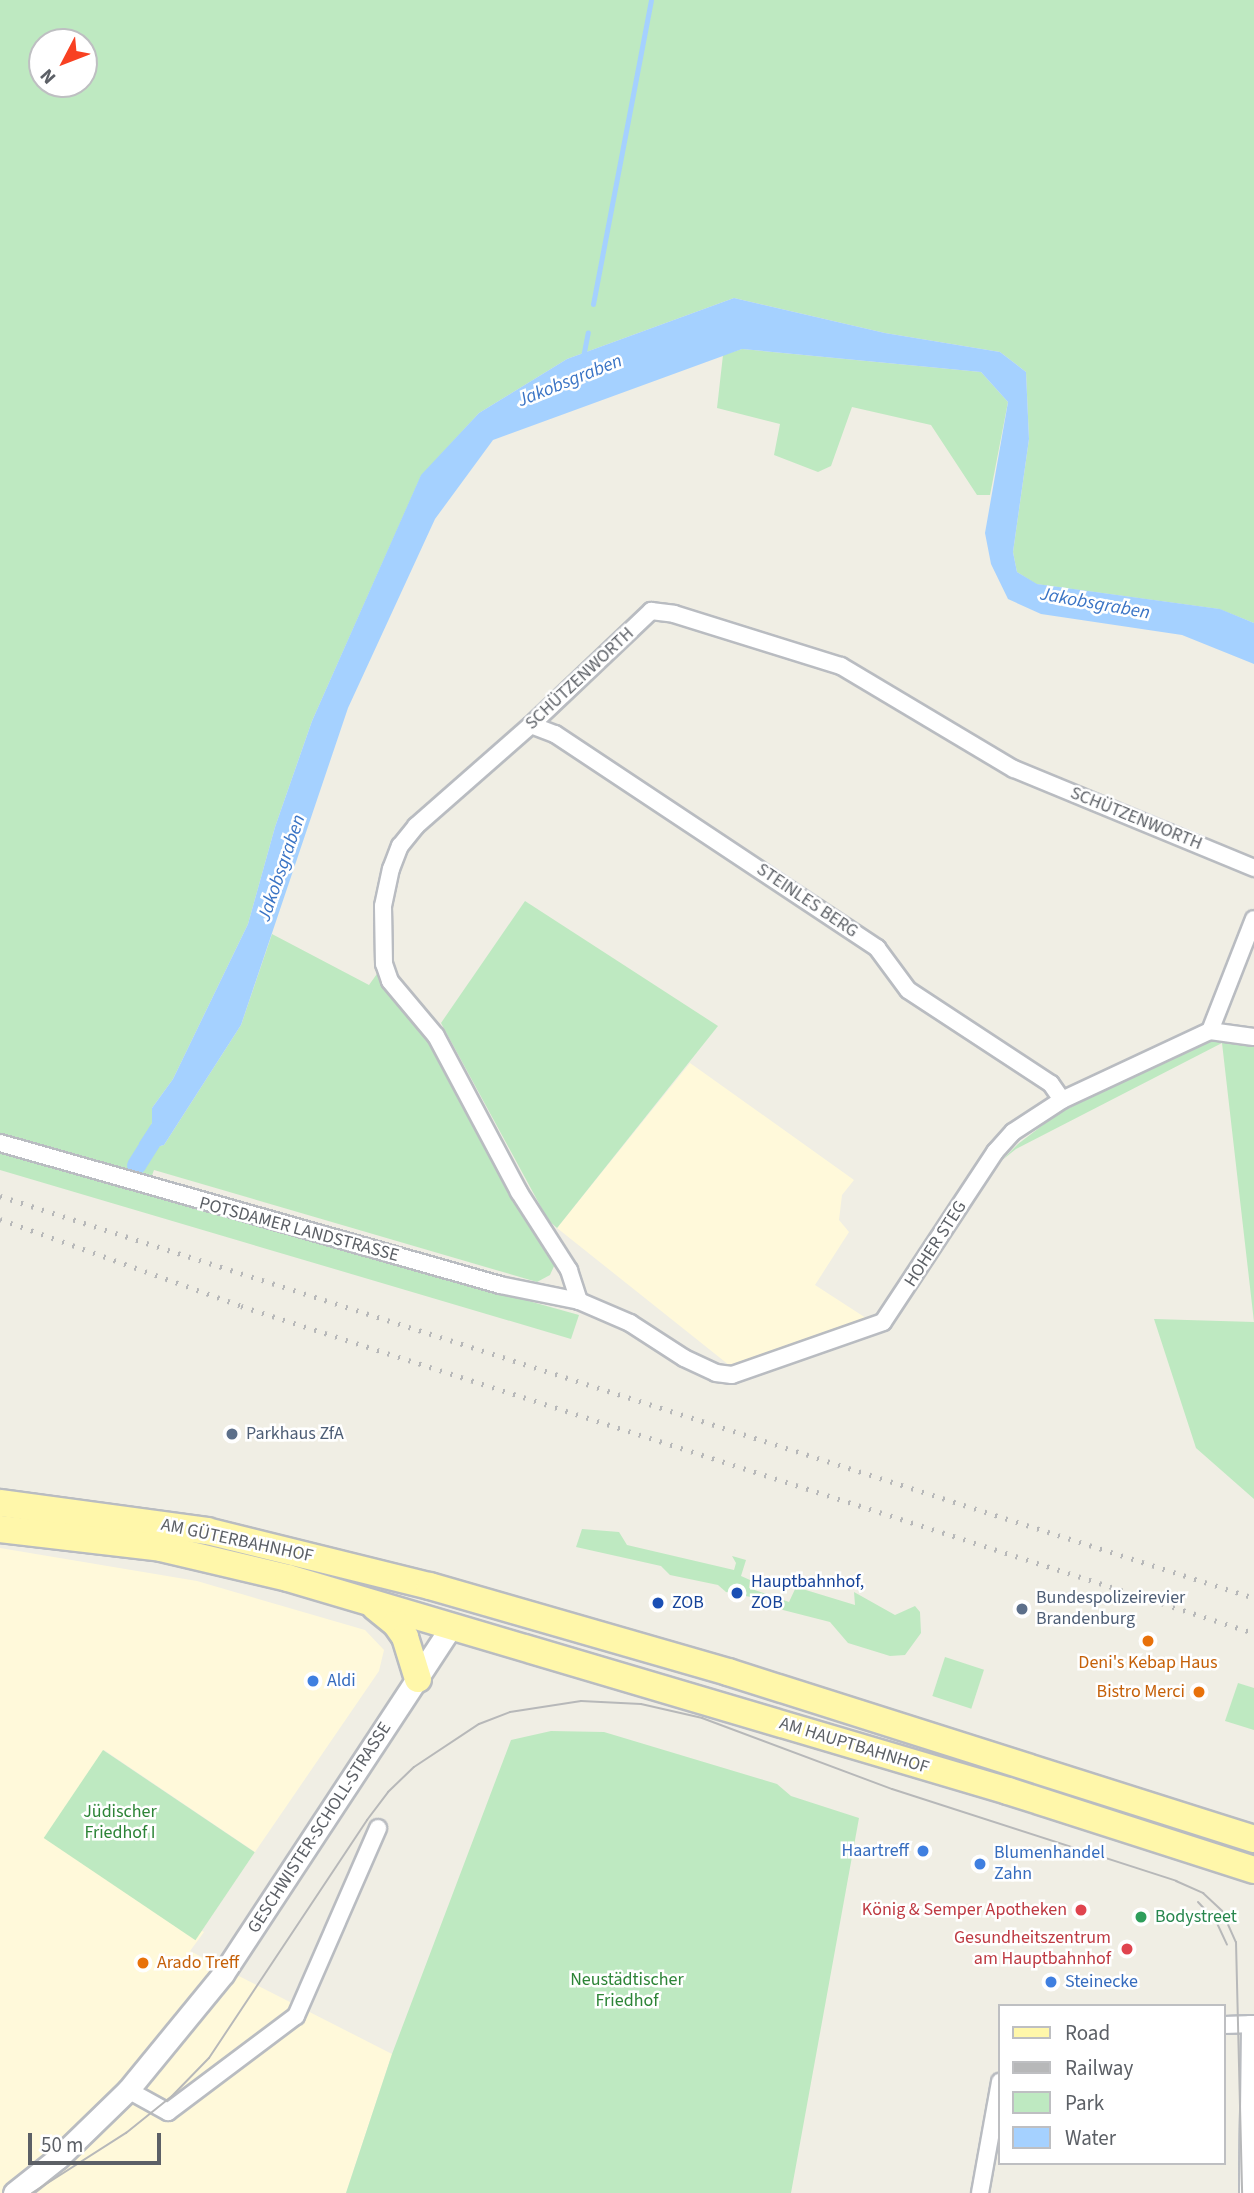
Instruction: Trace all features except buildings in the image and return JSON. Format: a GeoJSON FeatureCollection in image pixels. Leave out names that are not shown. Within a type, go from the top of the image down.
{"type":"FeatureCollection","features":[{"type":"Feature","properties":{"kind":"main road","name":"AM GÜTERBAHNHOF"},"geometry":{"type":"LineString","coordinates":[[0,1503],[207,1531],[471,1597]]}},
{"type":"Feature","properties":{"kind":"main road","name":"AM GÜTERBAHNHOF"},"geometry":{"type":"LineString","coordinates":[[0,1529],[161,1548],[288,1577],[452,1626]]}},
{"type":"Feature","properties":{"kind":"main road"},"geometry":{"type":"LineString","coordinates":[[354,1597],[370,1603],[396,1624],[412,1651],[418,1679]]}},
{"type":"Feature","properties":{"kind":"main road"},"geometry":{"type":"LineString","coordinates":[[452,1626],[471,1597]]}},
{"type":"Feature","properties":{"kind":"main road","name":"AM HAUPTBAHNHOF"},"geometry":{"type":"LineString","coordinates":[[471,1597],[728,1672],[1254,1839]]}},
{"type":"Feature","properties":{"kind":"main road","name":"AM HAUPTBAHNHOF"},"geometry":{"type":"LineString","coordinates":[[452,1626],[1007,1791],[1254,1870]]}},
{"type":"Feature","properties":{"kind":"street","name":"SCHÜTZENWORTH"},"geometry":{"type":"LineString","coordinates":[[579,1301],[569,1270],[519,1192],[436,1037],[390,981],[383,944],[383,906],[391,869],[400,846],[416,826],[531,725],[651,611],[674,614],[841,666],[1014,769],[1254,868]]}},
{"type":"Feature","properties":{"kind":"street","name":"STEINLES BERG"},"geometry":{"type":"LineString","coordinates":[[531,725],[555,734],[877,948],[908,990],[1051,1084],[1062,1100]]}},
{"type":"Feature","properties":{"kind":"street"},"geometry":{"type":"LineString","coordinates":[[1254,919],[1210,1031],[1254,1037]]}},
{"type":"Feature","properties":{"kind":"street","name":"HOHER STEG"},"geometry":{"type":"LineString","coordinates":[[601,1308],[684,1358],[716,1373],[732,1375],[873,1328],[883,1322],[995,1152],[1013,1132],[1062,1100],[1210,1031]]}},
{"type":"Feature","properties":{"kind":"street","name":"POTSDAMER LANDSTRASSE"},"geometry":{"type":"LineString","coordinates":[[0,1143],[487,1282],[601,1308]]}},
{"type":"Feature","properties":{"kind":"street","name":"GESCHWISTER-SCHOLL-STRASSE"},"geometry":{"type":"LineString","coordinates":[[13,2193],[58,2158],[128,2090],[223,1974],[452,1626]]}},
{"type":"Feature","properties":{"kind":"street"},"geometry":{"type":"LineString","coordinates":[[128,2090],[168,2112],[296,2017],[379,1828]]}},
{"type":"Feature","properties":{"kind":"street"},"geometry":{"type":"LineString","coordinates":[[1226,2025],[1252,2024],[1248,2193]]}},
{"type":"Feature","properties":{"kind":"street"},"geometry":{"type":"LineString","coordinates":[[980,2193],[998,2093]]}},
{"type":"Feature","properties":{"kind":"shaded area"},"geometry":{"type":"Polygon","coordinates":[[[690,1063],[854,1180],[842,1195],[839,1220],[849,1232],[815,1285],[869,1320],[729,1365],[557,1228],[690,1063]]]}},
{"type":"Feature","properties":{"kind":"shaded area"},"geometry":{"type":"Polygon","coordinates":[[[0,1548],[197,1581],[365,1630],[384,1650],[379,1671],[255,1852],[104,1750],[47,1840],[204,1932],[190,1951],[392,2054],[346,2193],[0,2193],[0,1548]]]}},
{"type":"Feature","properties":{"kind":"green space"},"geometry":{"type":"Polygon","coordinates":[[[0,0],[1254,0],[1254,623],[1219,609],[1036,584],[1017,572],[1013,552],[1029,439],[1026,372],[1000,352],[885,333],[734,298],[567,359],[479,413],[421,476],[312,721],[275,827],[248,924],[173,1079],[152,1108],[152,1123],[142,1151],[164,1145],[241,1025],[272,934],[369,985],[379,971],[435,1042],[513,1195],[555,1264],[550,1275],[537,1282],[154,1170],[145,1194],[579,1315],[571,1339],[0,1170],[0,0]]]}},
{"type":"Feature","properties":{"kind":"green space"},"geometry":{"type":"Polygon","coordinates":[[[742,349],[981,372],[1008,402],[990,495],[977,495],[931,425],[852,407],[831,466],[818,472],[774,455],[780,424],[717,408],[723,355],[742,349]]]}},
{"type":"Feature","properties":{"kind":"green space"},"geometry":{"type":"Polygon","coordinates":[[[525,901],[718,1026],[557,1228],[548,1220],[441,1023],[525,901]]]}},
{"type":"Feature","properties":{"kind":"green space"},"geometry":{"type":"Polygon","coordinates":[[[1233,1039],[1254,1043],[1254,1322],[1222,1043],[1016,1149],[1001,1161],[1018,1144],[1056,1115],[1198,1043],[1233,1039]]]}},
{"type":"Feature","properties":{"kind":"green space"},"geometry":{"type":"Polygon","coordinates":[[[1154,1319],[1254,1322],[1254,1499],[1196,1448],[1154,1319]]]}},
{"type":"Feature","properties":{"kind":"green space"},"geometry":{"type":"Polygon","coordinates":[[[582,1529],[619,1532],[627,1545],[734,1570],[736,1563],[732,1556],[746,1560],[741,1576],[750,1580],[749,1588],[789,1602],[796,1587],[855,1605],[854,1592],[895,1615],[915,1606],[920,1612],[921,1633],[905,1655],[890,1656],[848,1643],[830,1622],[783,1610],[775,1602],[726,1592],[718,1585],[670,1575],[661,1566],[576,1547],[582,1529]]]}},
{"type":"Feature","properties":{"kind":"green space"},"geometry":{"type":"Polygon","coordinates":[[[945,1657],[984,1670],[971,1709],[932,1696],[945,1657]]]}},
{"type":"Feature","properties":{"kind":"green space"},"geometry":{"type":"Polygon","coordinates":[[[1238,1683],[1254,1688],[1254,1730],[1225,1721],[1238,1683]]]}},
{"type":"Feature","properties":{"kind":"green space","name":"Neustädtischer Friedhof"},"geometry":{"type":"Polygon","coordinates":[[[551,1731],[604,1732],[777,1784],[791,1796],[859,1818],[791,2193],[346,2193],[392,2054],[511,1740],[551,1731]]]}},
{"type":"Feature","properties":{"kind":"green space","name":"Jüdischer Friedhof I"},"geometry":{"type":"Polygon","coordinates":[[[103,1750],[255,1852],[195,1940],[44,1838],[103,1750]]]}},
{"type":"Feature","properties":{"kind":"water"},"geometry":{"type":"Polygon","coordinates":[[[734,298],[885,333],[1000,352],[1026,372],[1029,439],[1013,552],[1017,572],[1037,584],[1220,609],[1254,623],[1254,664],[1182,635],[1041,614],[1008,599],[991,564],[985,533],[1008,402],[981,372],[742,349],[493,440],[435,519],[348,708],[241,1025],[164,1145],[142,1151],[139,1143],[152,1123],[152,1108],[173,1079],[248,924],[275,827],[312,721],[421,475],[479,413],[567,359],[734,298]]]}},
{"type":"Feature","properties":{"kind":"waterway"},"geometry":{"type":"LineString","coordinates":[[593,304],[651,0]]}},
{"type":"Feature","properties":{"kind":"waterway"},"geometry":{"type":"LineString","coordinates":[[583,357],[588,332]]}},
{"type":"Feature","properties":{"kind":"waterway","name":"Jakobsgraben"},"geometry":{"type":"LineString","coordinates":[[136,1165],[158,1130]]}},
{"type":"Feature","properties":{"kind":"tram line"},"geometry":{"type":"LineString","coordinates":[[32,2193],[126,2133],[172,2096],[209,2058],[367,1820],[388,1792],[414,1767],[479,1724],[510,1712],[581,1701],[641,1704],[702,1718],[892,1789],[1176,1881],[1203,1893],[1222,1911],[1236,1942],[1242,2193]]}},
{"type":"Feature","properties":{"kind":"tram line"},"geometry":{"type":"LineString","coordinates":[[1198,1902],[1216,1921],[1227,1945]]}},
{"type":"Feature","properties":{"kind":"railway"},"geometry":{"type":"LineString","coordinates":[[0,1196],[1254,1598]]}},
{"type":"Feature","properties":{"kind":"railway"},"geometry":{"type":"LineString","coordinates":[[0,1219],[241,1306],[1254,1633]]}},
{"type":"Feature","properties":{"kind":"place","name":"Parkhaus ZfA"},"geometry":{"type":"Point","coordinates":[232,1434]}},
{"type":"Feature","properties":{"kind":"place","name":"Hauptbahnhof, ZOB"},"geometry":{"type":"Point","coordinates":[737,1593]}},
{"type":"Feature","properties":{"kind":"place","name":"ZOB"},"geometry":{"type":"Point","coordinates":[658,1603]}},
{"type":"Feature","properties":{"kind":"place","name":"Bundespolizeirevier Brandenburg"},"geometry":{"type":"Point","coordinates":[1022,1609]}},
{"type":"Feature","properties":{"kind":"place","name":"Deni's Kebap Haus"},"geometry":{"type":"Point","coordinates":[1148,1641]}},
{"type":"Feature","properties":{"kind":"place","name":"Aldi"},"geometry":{"type":"Point","coordinates":[313,1681]}},
{"type":"Feature","properties":{"kind":"place","name":"Bistro Merci"},"geometry":{"type":"Point","coordinates":[1199,1692]}},
{"type":"Feature","properties":{"kind":"place","name":"Haartreff"},"geometry":{"type":"Point","coordinates":[923,1851]}},
{"type":"Feature","properties":{"kind":"place","name":"Blumenhandel Zahn"},"geometry":{"type":"Point","coordinates":[980,1864]}},
{"type":"Feature","properties":{"kind":"place","name":"König & Semper Apotheken"},"geometry":{"type":"Point","coordinates":[1081,1910]}},
{"type":"Feature","properties":{"kind":"place","name":"Bodystreet"},"geometry":{"type":"Point","coordinates":[1141,1917]}},
{"type":"Feature","properties":{"kind":"place","name":"Gesundheitszentrum am Hauptbahnhof"},"geometry":{"type":"Point","coordinates":[1127,1949]}},
{"type":"Feature","properties":{"kind":"place","name":"Arado Treff"},"geometry":{"type":"Point","coordinates":[143,1963]}},
{"type":"Feature","properties":{"kind":"place","name":"Steinecke"},"geometry":{"type":"Point","coordinates":[1051,1982]}}]}
